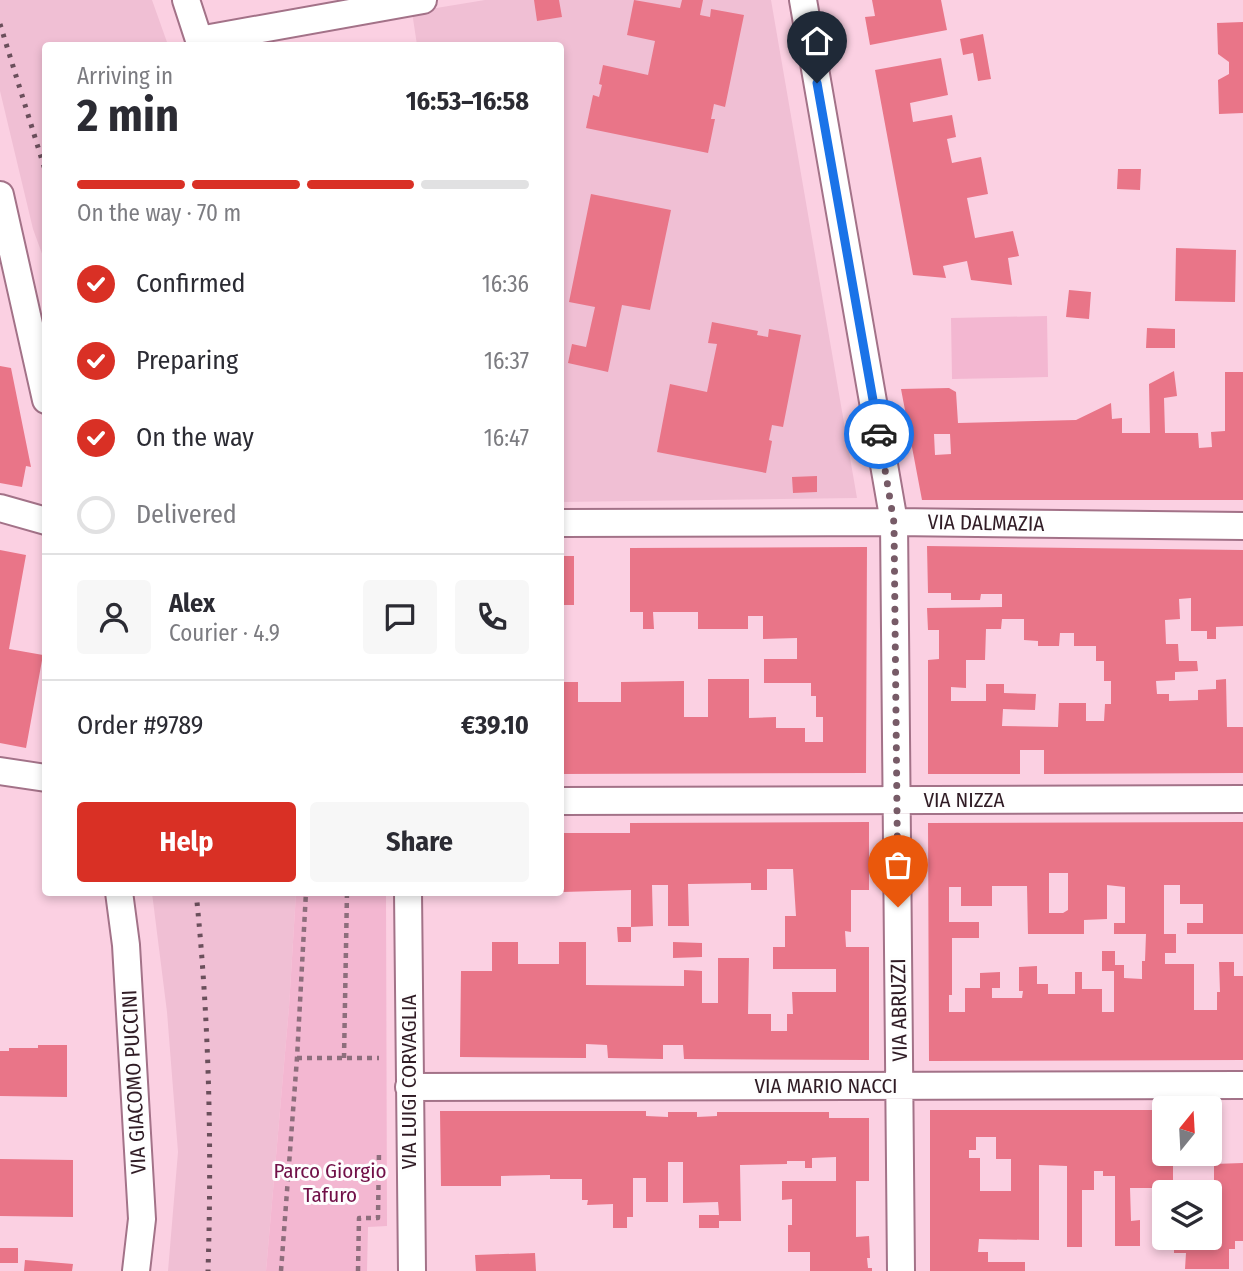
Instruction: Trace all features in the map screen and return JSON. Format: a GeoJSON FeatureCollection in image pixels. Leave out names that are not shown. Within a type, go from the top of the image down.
{"type":"FeatureCollection","features":[{"type":"Feature","properties":{"kind":"street"},"geometry":{"type":"LineString","coordinates":[[186,0],[200,42]]}},
{"type":"Feature","properties":{"kind":"street"},"geometry":{"type":"LineString","coordinates":[[205,42],[423,0]]}},
{"type":"Feature","properties":{"kind":"street","name":"VIA ABRUZZI"},"geometry":{"type":"LineString","coordinates":[[803,0],[894,523],[901,1271]]}},
{"type":"Feature","properties":{"kind":"street"},"geometry":{"type":"LineString","coordinates":[[0,195],[42,382]]}},
{"type":"Feature","properties":{"kind":"street"},"geometry":{"type":"LineString","coordinates":[[0,508],[42,520]]}},
{"type":"Feature","properties":{"kind":"street","name":"VIA DALMAZIA"},"geometry":{"type":"LineString","coordinates":[[564,523],[1243,526]]}},
{"type":"Feature","properties":{"kind":"street"},"geometry":{"type":"LineString","coordinates":[[0,771],[42,777]]}},
{"type":"Feature","properties":{"kind":"street","name":"VIA NIZZA"},"geometry":{"type":"LineString","coordinates":[[564,801],[1243,799]]}},
{"type":"Feature","properties":{"kind":"street","name":"VIA GIACOMO PUCCINI"},"geometry":{"type":"LineString","coordinates":[[120,896],[126,945],[142,1219],[136,1271]]}},
{"type":"Feature","properties":{"kind":"street","name":"VIA LUIGI CORVAGLIA"},"geometry":{"type":"LineString","coordinates":[[408,896],[412,1271]]}},
{"type":"Feature","properties":{"kind":"street","name":"VIA MARIO NACCI"},"geometry":{"type":"LineString","coordinates":[[409,1087],[1243,1085]]}},
{"type":"Feature","properties":{"kind":"path"},"geometry":{"type":"LineString","coordinates":[[281,1271],[306,896]]}},
{"type":"Feature","properties":{"kind":"path"},"geometry":{"type":"LineString","coordinates":[[344,1058],[347,896]]}},
{"type":"Feature","properties":{"kind":"path"},"geometry":{"type":"LineString","coordinates":[[379,1044],[379,1071]]}},
{"type":"Feature","properties":{"kind":"path"},"geometry":{"type":"LineString","coordinates":[[297,1058],[379,1058]]}},
{"type":"Feature","properties":{"kind":"path"},"geometry":{"type":"LineString","coordinates":[[358,1271],[359,1218],[378,1218],[379,1138]]}},
{"type":"Feature","properties":{"kind":"shaded area"},"geometry":{"type":"Polygon","coordinates":[[[0,0],[152,0],[167,42],[42,42],[42,254],[33,229],[0,91],[0,0]]]}},
{"type":"Feature","properties":{"kind":"shaded area"},"geometry":{"type":"Polygon","coordinates":[[[485,0],[771,0],[857,498],[564,502],[564,42],[417,42],[412,12],[485,0]]]}},
{"type":"Feature","properties":{"kind":"shaded area"},"geometry":{"type":"Polygon","coordinates":[[[152,896],[296,896],[266,1271],[168,1271],[178,1152],[167,1012],[152,896]]]}},
{"type":"Feature","properties":{"kind":"green space"},"geometry":{"type":"Polygon","coordinates":[[[1047,316],[1048,377],[952,379],[951,318],[1047,316]]]}},
{"type":"Feature","properties":{"kind":"green space","name":"Parco Giorgio Tafuro"},"geometry":{"type":"Polygon","coordinates":[[[296,896],[386,896],[387,1226],[368,1227],[367,1271],[266,1271],[296,896]]]}},
{"type":"Feature","properties":{"kind":"building"},"geometry":{"type":"Polygon","coordinates":[[[534,0],[559,0],[562,17],[537,21],[534,0]]]}},
{"type":"Feature","properties":{"kind":"building"},"geometry":{"type":"Polygon","coordinates":[[[634,0],[680,8],[682,0],[703,0],[700,15],[710,17],[711,9],[744,15],[725,107],[714,104],[711,119],[715,119],[708,153],[586,128],[593,95],[599,97],[603,65],[648,75],[655,41],[627,35],[634,0]]]}},
{"type":"Feature","properties":{"kind":"building"},"geometry":{"type":"Polygon","coordinates":[[[872,0],[941,0],[947,30],[870,45],[865,17],[875,16],[872,0]]]}},
{"type":"Feature","properties":{"kind":"building"},"geometry":{"type":"Polygon","coordinates":[[[1243,22],[1243,113],[1219,114],[1218,80],[1229,74],[1229,62],[1218,54],[1217,23],[1243,22]]]}},
{"type":"Feature","properties":{"kind":"building"},"geometry":{"type":"Polygon","coordinates":[[[983,34],[991,79],[978,81],[973,53],[963,55],[960,39],[983,34]]]}},
{"type":"Feature","properties":{"kind":"building"},"geometry":{"type":"Polygon","coordinates":[[[941,58],[948,95],[910,103],[913,122],[952,115],[956,137],[947,139],[952,163],[981,157],[988,194],[967,198],[975,238],[1013,231],[1019,256],[1008,258],[1012,285],[971,280],[967,261],[943,266],[946,278],[913,275],[875,70],[941,58]]]}},
{"type":"Feature","properties":{"kind":"building"},"geometry":{"type":"Polygon","coordinates":[[[1118,169],[1141,169],[1140,190],[1117,189],[1118,169]]]}},
{"type":"Feature","properties":{"kind":"building"},"geometry":{"type":"Polygon","coordinates":[[[591,194],[671,210],[650,310],[622,305],[608,372],[568,363],[572,344],[586,347],[595,307],[569,302],[591,194]]]}},
{"type":"Feature","properties":{"kind":"building"},"geometry":{"type":"Polygon","coordinates":[[[1176,248],[1236,250],[1235,302],[1175,301],[1176,248]]]}},
{"type":"Feature","properties":{"kind":"building"},"geometry":{"type":"Polygon","coordinates":[[[1069,290],[1091,292],[1089,319],[1066,317],[1069,290]]]}},
{"type":"Feature","properties":{"kind":"building"},"geometry":{"type":"Polygon","coordinates":[[[712,322],[758,331],[757,335],[768,337],[769,329],[801,335],[783,427],[772,425],[766,473],[657,452],[670,384],[707,392],[717,344],[708,343],[712,322]]]}},
{"type":"Feature","properties":{"kind":"building"},"geometry":{"type":"Polygon","coordinates":[[[1147,328],[1175,329],[1175,348],[1146,348],[1147,328]]]}},
{"type":"Feature","properties":{"kind":"building"},"geometry":{"type":"Polygon","coordinates":[[[0,366],[11,368],[31,467],[26,466],[22,487],[0,483],[0,366]]]}},
{"type":"Feature","properties":{"kind":"building"},"geometry":{"type":"Polygon","coordinates":[[[1174,371],[1177,396],[1164,398],[1165,433],[1198,433],[1199,448],[1212,447],[1211,432],[1225,431],[1225,372],[1243,372],[1243,500],[922,500],[901,389],[949,388],[956,392],[958,423],[1076,420],[1111,403],[1112,419],[1122,418],[1122,433],[1150,433],[1149,384],[1174,371]],[[934,434],[935,455],[951,454],[950,434],[934,434]]]}},
{"type":"Feature","properties":{"kind":"building"},"geometry":{"type":"Polygon","coordinates":[[[817,476],[817,492],[793,493],[792,477],[817,476]]]}},
{"type":"Feature","properties":{"kind":"building"},"geometry":{"type":"Polygon","coordinates":[[[927,546],[1243,550],[1243,626],[1216,627],[1216,639],[1207,639],[1207,631],[1191,631],[1191,598],[1179,599],[1180,619],[1165,620],[1166,644],[1178,644],[1179,661],[1197,661],[1198,671],[1175,672],[1175,680],[1156,681],[1157,694],[1169,694],[1169,701],[1198,700],[1198,690],[1216,689],[1216,680],[1226,679],[1227,727],[1243,727],[1243,773],[1044,774],[1044,750],[1020,750],[1020,774],[928,774],[928,660],[939,659],[939,630],[928,630],[927,608],[1002,607],[1002,594],[981,594],[980,600],[951,600],[951,593],[928,593],[927,546]],[[1002,619],[1001,629],[986,629],[985,660],[966,660],[966,688],[951,687],[951,701],[986,701],[986,684],[1004,684],[1004,693],[1036,694],[1035,710],[1003,709],[1002,726],[1058,727],[1059,703],[1086,703],[1086,721],[1104,721],[1105,704],[1111,704],[1111,681],[1104,681],[1104,661],[1096,661],[1096,646],[1074,646],[1074,633],[1060,633],[1059,646],[1038,646],[1038,641],[1024,640],[1024,619],[1002,619]]]}},
{"type":"Feature","properties":{"kind":"building"},"geometry":{"type":"Polygon","coordinates":[[[867,547],[866,773],[564,774],[564,682],[578,682],[578,702],[621,702],[621,682],[684,681],[684,717],[708,717],[708,679],[749,679],[749,718],[776,717],[776,728],[805,728],[805,742],[823,742],[823,717],[816,717],[816,696],[811,696],[811,683],[764,683],[764,659],[797,659],[797,638],[763,639],[763,616],[748,616],[748,629],[698,629],[698,612],[653,612],[654,629],[643,629],[643,612],[630,612],[630,548],[867,547]]]}},
{"type":"Feature","properties":{"kind":"building"},"geometry":{"type":"Polygon","coordinates":[[[0,550],[26,555],[9,649],[42,655],[42,660],[26,748],[0,743],[0,550]]]}},
{"type":"Feature","properties":{"kind":"building"},"geometry":{"type":"Polygon","coordinates":[[[564,556],[574,556],[574,605],[564,605],[564,556]]]}},
{"type":"Feature","properties":{"kind":"building"},"geometry":{"type":"Polygon","coordinates":[[[869,822],[869,890],[851,890],[851,932],[845,931],[846,947],[869,947],[869,1060],[684,1059],[683,1045],[663,1045],[663,1059],[608,1058],[607,1045],[586,1044],[586,1058],[460,1057],[461,971],[492,971],[492,942],[518,942],[518,964],[559,964],[559,942],[586,942],[586,985],[684,986],[684,970],[702,971],[702,1003],[718,1003],[718,958],[749,958],[748,1014],[771,1014],[771,1031],[787,1031],[787,1014],[793,1014],[792,992],[836,992],[836,969],[773,969],[773,947],[785,947],[785,916],[796,916],[793,869],[767,869],[767,890],[751,890],[751,883],[688,884],[689,926],[668,926],[668,885],[652,885],[653,926],[631,927],[631,890],[564,892],[564,833],[630,833],[630,823],[869,822]]]}},
{"type":"Feature","properties":{"kind":"building"},"geometry":{"type":"Polygon","coordinates":[[[1243,822],[1243,934],[1187,934],[1187,923],[1203,923],[1203,904],[1180,904],[1180,885],[1164,885],[1164,934],[1176,934],[1176,953],[1165,953],[1165,964],[1194,964],[1194,1010],[1217,1010],[1217,992],[1220,992],[1219,962],[1234,962],[1234,976],[1243,976],[1243,1060],[929,1061],[928,823],[1243,822]],[[1049,873],[1049,913],[1063,913],[1068,910],[1068,873],[1049,873]],[[1107,885],[1107,919],[1084,920],[1084,934],[1028,934],[1027,886],[992,886],[992,906],[961,906],[961,887],[949,887],[949,922],[979,922],[979,938],[952,938],[952,995],[949,995],[949,1012],[965,1012],[965,988],[980,988],[980,973],[1000,972],[1000,988],[992,988],[992,998],[1022,998],[1023,991],[1019,991],[1019,967],[1037,966],[1037,984],[1048,984],[1048,994],[1075,994],[1075,972],[1082,972],[1082,989],[1102,989],[1102,1012],[1114,1012],[1114,971],[1102,971],[1102,951],[1115,951],[1115,965],[1124,965],[1124,978],[1142,979],[1146,934],[1114,934],[1114,923],[1125,923],[1125,887],[1107,885]]]}},
{"type":"Feature","properties":{"kind":"building"},"geometry":{"type":"Polygon","coordinates":[[[617,927],[631,927],[631,942],[618,942],[617,927]]]}},
{"type":"Feature","properties":{"kind":"building"},"geometry":{"type":"Polygon","coordinates":[[[673,942],[702,943],[702,957],[673,958],[673,942]]]}},
{"type":"Feature","properties":{"kind":"building"},"geometry":{"type":"Polygon","coordinates":[[[38,1045],[67,1045],[67,1097],[0,1096],[0,1051],[9,1051],[9,1048],[38,1048],[38,1045]]]}},
{"type":"Feature","properties":{"kind":"building"},"geometry":{"type":"Polygon","coordinates":[[[930,1110],[1152,1110],[1152,1166],[1173,1166],[1173,1180],[1152,1180],[1152,1188],[1130,1188],[1131,1221],[1140,1220],[1140,1246],[1115,1246],[1115,1176],[1103,1176],[1103,1171],[1094,1171],[1094,1190],[1082,1190],[1082,1247],[1067,1247],[1067,1166],[1039,1165],[1039,1240],[979,1239],[978,1252],[988,1252],[988,1262],[1025,1262],[1025,1271],[930,1271],[930,1110]],[[976,1137],[976,1150],[969,1150],[969,1158],[980,1158],[980,1191],[1011,1191],[1011,1159],[996,1159],[996,1137],[976,1137]]]}},
{"type":"Feature","properties":{"kind":"building"},"geometry":{"type":"Polygon","coordinates":[[[440,1111],[646,1111],[646,1116],[668,1117],[668,1112],[697,1112],[697,1117],[717,1116],[717,1112],[829,1112],[829,1118],[869,1118],[869,1181],[856,1181],[856,1237],[869,1236],[870,1258],[867,1258],[868,1268],[872,1268],[872,1271],[810,1271],[810,1252],[788,1252],[792,1199],[782,1200],[782,1181],[836,1181],[836,1157],[812,1158],[812,1168],[805,1168],[805,1161],[740,1165],[741,1221],[719,1221],[719,1228],[699,1228],[699,1215],[719,1215],[718,1202],[683,1203],[683,1162],[668,1162],[668,1202],[646,1202],[646,1178],[633,1178],[633,1217],[627,1217],[627,1228],[613,1228],[613,1204],[587,1205],[588,1200],[582,1200],[582,1179],[550,1179],[550,1175],[501,1176],[501,1186],[441,1186],[440,1111]]]}},
{"type":"Feature","properties":{"kind":"building"},"geometry":{"type":"Polygon","coordinates":[[[0,1159],[73,1160],[73,1217],[0,1216],[0,1159]]]}},
{"type":"Feature","properties":{"kind":"building"},"geometry":{"type":"Polygon","coordinates":[[[1243,1163],[1243,1241],[1235,1241],[1235,1249],[1229,1249],[1229,1269],[1185,1269],[1186,1253],[1174,1253],[1174,1250],[1222,1250],[1222,1180],[1214,1180],[1214,1166],[1222,1166],[1222,1164],[1243,1163]]]}},
{"type":"Feature","properties":{"kind":"building"},"geometry":{"type":"Polygon","coordinates":[[[0,1248],[18,1248],[18,1263],[0,1263],[0,1248]]]}},
{"type":"Feature","properties":{"kind":"building"},"geometry":{"type":"Polygon","coordinates":[[[535,1253],[536,1271],[476,1271],[475,1255],[535,1253]]]}},
{"type":"Feature","properties":{"kind":"building"},"geometry":{"type":"Polygon","coordinates":[[[25,1260],[73,1264],[72,1271],[24,1271],[25,1260]]]}},
{"type":"Feature","properties":{"kind":"railway"},"geometry":{"type":"LineString","coordinates":[[0,24],[42,160]]}},
{"type":"Feature","properties":{"kind":"railway"},"geometry":{"type":"LineString","coordinates":[[196,896],[208,1082],[208,1271]]}},
{"type":"Feature","properties":{"kind":"way so far"},"geometry":{"type":"LineString","coordinates":[[879,434],[894,523],[898,907]]}},
{"type":"Feature","properties":{"kind":"route"},"geometry":{"type":"LineString","coordinates":[[817,83],[879,434]]}}]}
